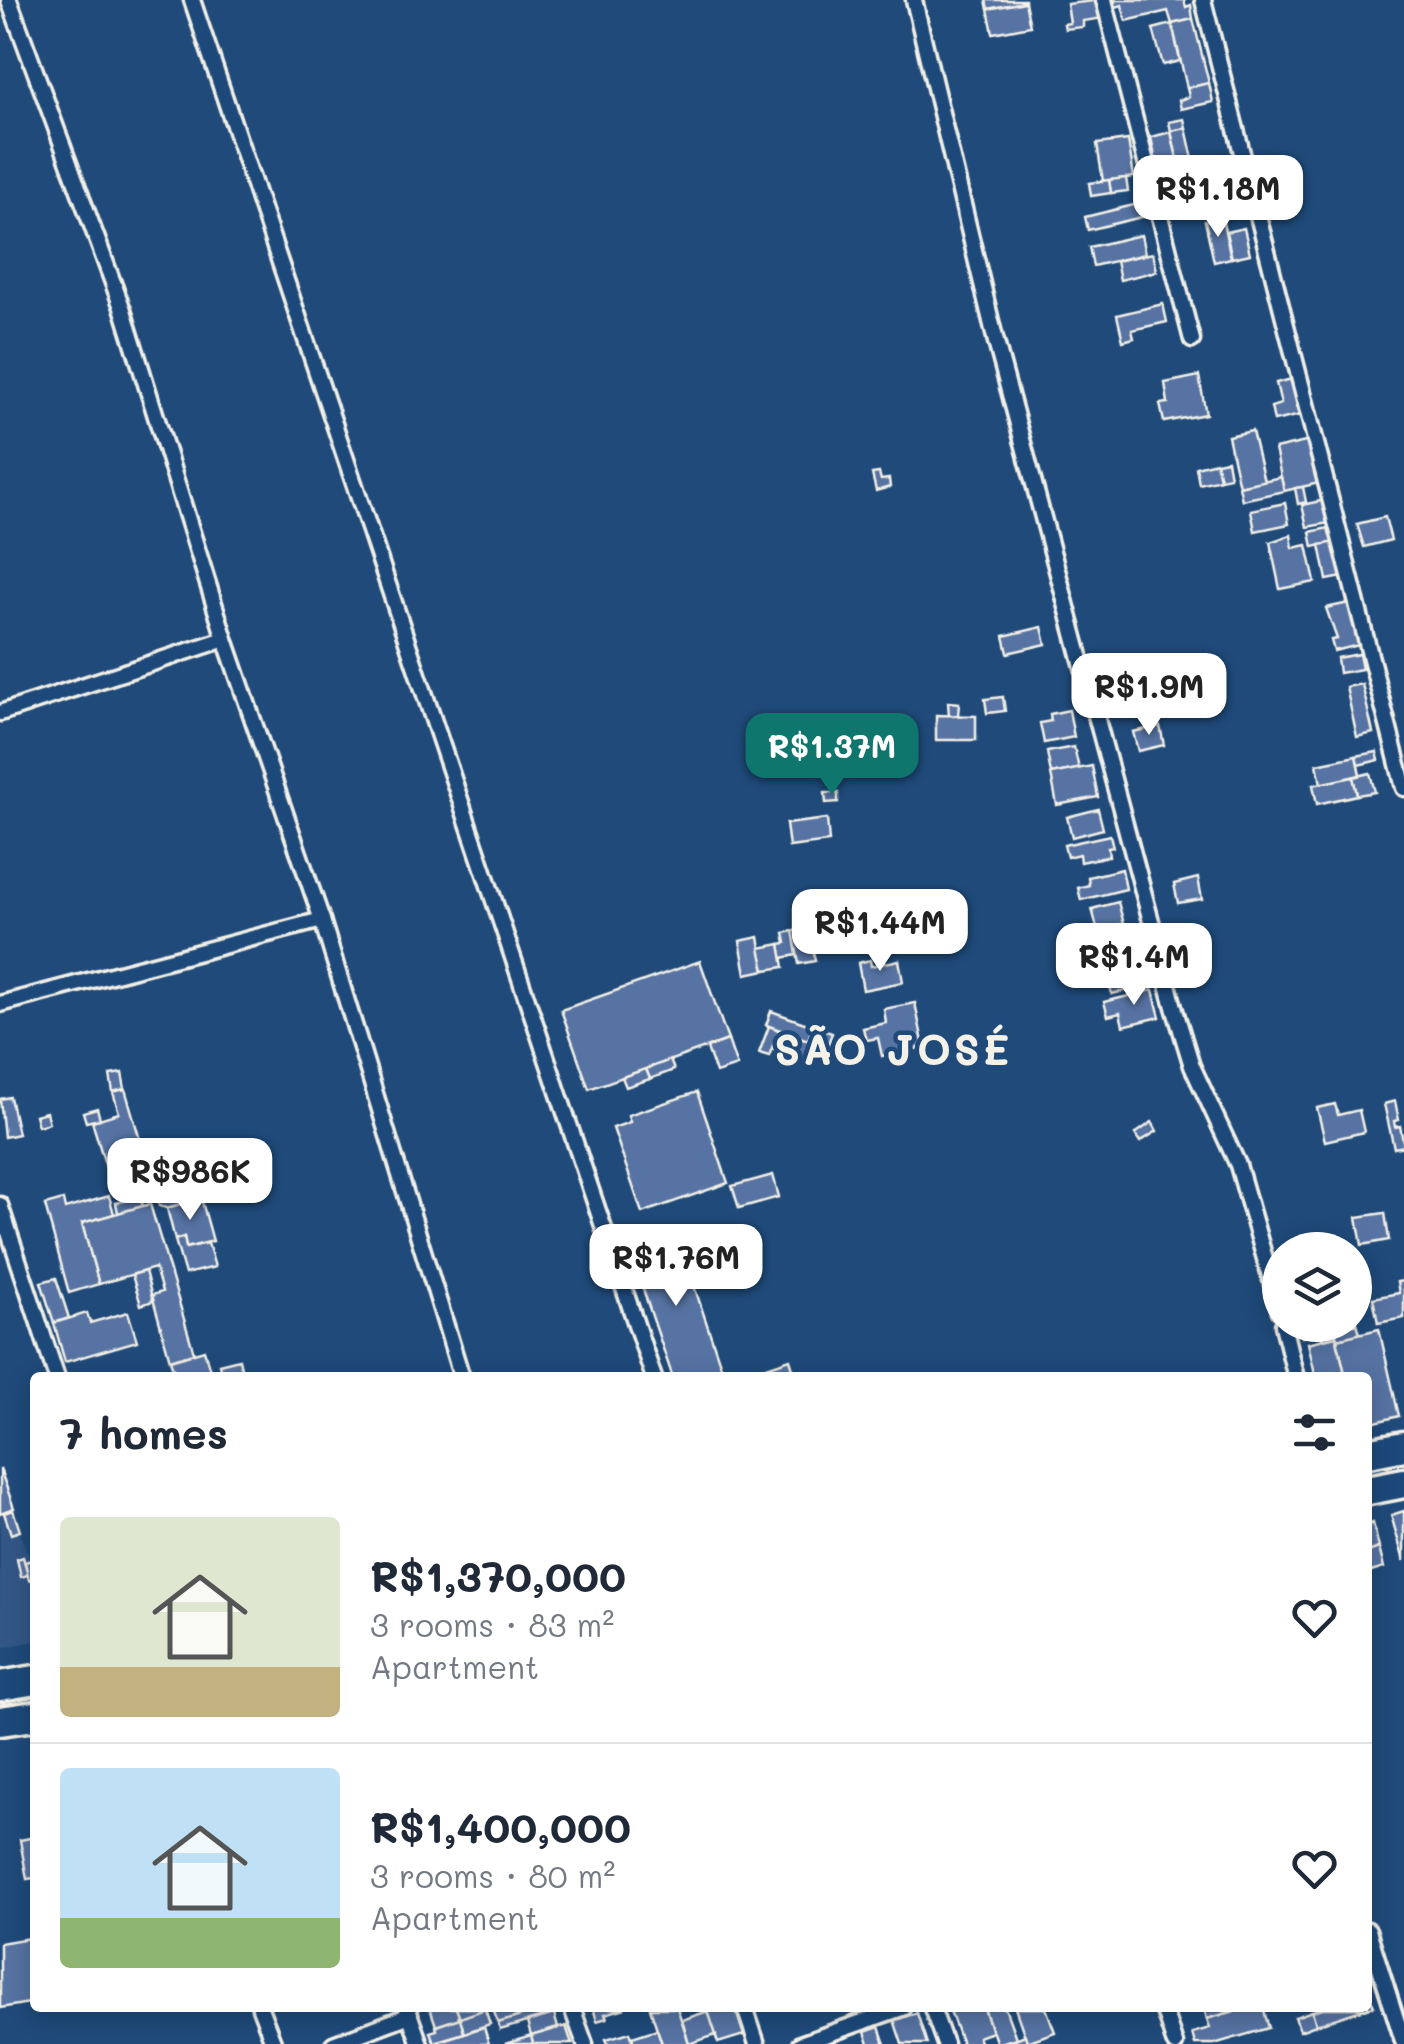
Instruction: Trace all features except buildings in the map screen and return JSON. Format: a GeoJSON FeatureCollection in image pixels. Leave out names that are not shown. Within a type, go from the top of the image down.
{"type":"FeatureCollection","features":[{"type":"Feature","properties":{"kind":"highway"},"geometry":{"type":"LineString","coordinates":[[1372,1452],[1404,1446]]}},
{"type":"Feature","properties":{"kind":"highway"},"geometry":{"type":"LineString","coordinates":[[1372,1489],[1404,1484]]}},
{"type":"Feature","properties":{"kind":"highway"},"geometry":{"type":"LineString","coordinates":[[0,1686],[30,1681]]}},
{"type":"Feature","properties":{"kind":"highway"},"geometry":{"type":"LineString","coordinates":[[0,1721],[30,1717]]}},
{"type":"Feature","properties":{"kind":"street"},"geometry":{"type":"LineString","coordinates":[[9,0],[123,310],[225,639],[322,920],[460,1372]]}},
{"type":"Feature","properties":{"kind":"street"},"geometry":{"type":"LineString","coordinates":[[192,0],[652,1372]]}},
{"type":"Feature","properties":{"kind":"street"},"geometry":{"type":"LineString","coordinates":[[914,0],[1001,361],[1174,1007],[1192,1066],[1238,1165],[1262,1248]]}},
{"type":"Feature","properties":{"kind":"street"},"geometry":{"type":"LineString","coordinates":[[1104,0],[1192,340]]}},
{"type":"Feature","properties":{"kind":"street"},"geometry":{"type":"LineString","coordinates":[[1202,0],[1404,788]]}},
{"type":"Feature","properties":{"kind":"street"},"geometry":{"type":"LineString","coordinates":[[0,712],[225,639]]}},
{"type":"Feature","properties":{"kind":"street"},"geometry":{"type":"LineString","coordinates":[[0,1004],[322,920]]}},
{"type":"Feature","properties":{"kind":"street"},"geometry":{"type":"LineString","coordinates":[[0,1205],[55,1372]]}},
{"type":"Feature","properties":{"kind":"street"},"geometry":{"type":"LineString","coordinates":[[1288,1342],[1295,1372]]}},
{"type":"Feature","properties":{"kind":"street"},"geometry":{"type":"LineString","coordinates":[[1372,1943],[1404,2044]]}},
{"type":"Feature","properties":{"kind":"street"},"geometry":{"type":"LineString","coordinates":[[262,2012],[274,2044]]}},
{"type":"Feature","properties":{"kind":"street"},"geometry":{"type":"LineString","coordinates":[[332,2044],[408,2012],[420,2044]]}},
{"type":"Feature","properties":{"kind":"street"},"geometry":{"type":"LineString","coordinates":[[573,2012],[585,2044]]}},
{"type":"Feature","properties":{"kind":"street"},"geometry":{"type":"LineString","coordinates":[[746,2012],[757,2044]]}},
{"type":"Feature","properties":{"kind":"street"},"geometry":{"type":"LineString","coordinates":[[800,2044],[891,2012]]}},
{"type":"Feature","properties":{"kind":"street"},"geometry":{"type":"LineString","coordinates":[[933,2012],[945,2044]]}},
{"type":"Feature","properties":{"kind":"street"},"geometry":{"type":"LineString","coordinates":[[1164,2012],[1175,2044]]}},
{"type":"Feature","properties":{"kind":"shaded area"},"geometry":{"type":"Polygon","coordinates":[[[0,1480],[30,1561],[30,1642],[0,1648],[0,1480]]]}},
{"type":"Feature","properties":{"kind":"district","name":"SÃO JOSÉ"},"geometry":{"type":"Point","coordinates":[893,1050]}}]}
